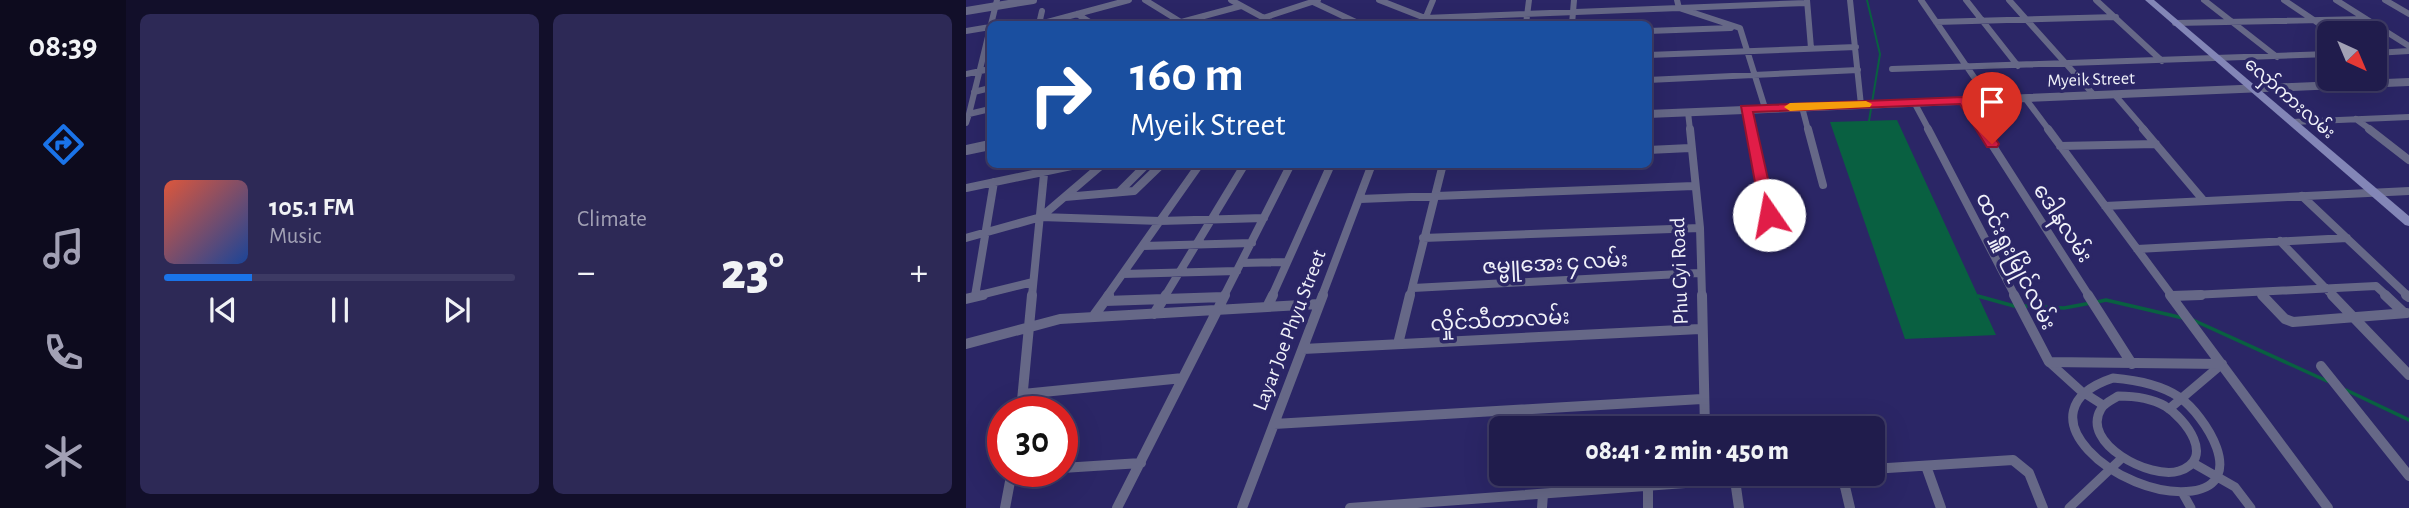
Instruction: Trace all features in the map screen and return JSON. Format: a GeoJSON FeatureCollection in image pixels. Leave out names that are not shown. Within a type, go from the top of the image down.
{"type":"FeatureCollection","features":[{"type":"Feature","properties":{"kind":"main road","name":"လှော်ကားလမ်း"},"geometry":{"type":"LineString","coordinates":[[2149,0],[2409,222]]}},
{"type":"Feature","properties":{"kind":"street"},"geometry":{"type":"LineString","coordinates":[[966,11],[996,3],[1034,0]]}},
{"type":"Feature","properties":{"kind":"street"},"geometry":{"type":"LineString","coordinates":[[1050,21],[1129,0]]}},
{"type":"Feature","properties":{"kind":"street"},"geometry":{"type":"LineString","coordinates":[[1145,0],[1181,21]]}},
{"type":"Feature","properties":{"kind":"street"},"geometry":{"type":"LineString","coordinates":[[1231,0],[1269,21]]}},
{"type":"Feature","properties":{"kind":"street"},"geometry":{"type":"LineString","coordinates":[[1379,0],[1424,21],[1479,15],[1807,1],[1811,48]]}},
{"type":"Feature","properties":{"kind":"street"},"geometry":{"type":"LineString","coordinates":[[1424,21],[1433,0]]}},
{"type":"Feature","properties":{"kind":"street"},"geometry":{"type":"LineString","coordinates":[[1527,21],[1529,0]]}},
{"type":"Feature","properties":{"kind":"street"},"geometry":{"type":"LineString","coordinates":[[1572,21],[1574,0]]}},
{"type":"Feature","properties":{"kind":"street"},"geometry":{"type":"LineString","coordinates":[[1677,0],[1679,8]]}},
{"type":"Feature","properties":{"kind":"street"},"geometry":{"type":"LineString","coordinates":[[1850,0],[1861,105]]}},
{"type":"Feature","properties":{"kind":"street"},"geometry":{"type":"LineString","coordinates":[[1921,0],[1989,99]]}},
{"type":"Feature","properties":{"kind":"street"},"geometry":{"type":"LineString","coordinates":[[1966,0],[2018,66]]}},
{"type":"Feature","properties":{"kind":"street"},"geometry":{"type":"LineString","coordinates":[[2009,0],[2094,95]]}},
{"type":"Feature","properties":{"kind":"street"},"geometry":{"type":"LineString","coordinates":[[2096,0],[2162,61]]}},
{"type":"Feature","properties":{"kind":"street"},"geometry":{"type":"LineString","coordinates":[[2204,0],[2277,57]]}},
{"type":"Feature","properties":{"kind":"street"},"geometry":{"type":"LineString","coordinates":[[2284,0],[2317,23]]}},
{"type":"Feature","properties":{"kind":"street"},"geometry":{"type":"LineString","coordinates":[[2336,0],[2409,49]]}},
{"type":"Feature","properties":{"kind":"street"},"geometry":{"type":"LineString","coordinates":[[2385,0],[2409,14]]}},
{"type":"Feature","properties":{"kind":"street"},"geometry":{"type":"LineString","coordinates":[[1263,18],[1313,1],[1354,21]]}},
{"type":"Feature","properties":{"kind":"street"},"geometry":{"type":"LineString","coordinates":[[992,21],[996,3]]}},
{"type":"Feature","properties":{"kind":"street"},"geometry":{"type":"LineString","coordinates":[[1191,21],[1241,6]]}},
{"type":"Feature","properties":{"kind":"street"},"geometry":{"type":"LineString","coordinates":[[1679,8],[1740,28]]}},
{"type":"Feature","properties":{"kind":"street"},"geometry":{"type":"LineString","coordinates":[[1040,21],[1042,11]]}},
{"type":"Feature","properties":{"kind":"street"},"geometry":{"type":"LineString","coordinates":[[1077,14],[1088,21]]}},
{"type":"Feature","properties":{"kind":"street"},"geometry":{"type":"LineString","coordinates":[[1478,21],[1479,15]]}},
{"type":"Feature","properties":{"kind":"street"},"geometry":{"type":"LineString","coordinates":[[1936,22],[2116,17]]}},
{"type":"Feature","properties":{"kind":"street"},"geometry":{"type":"LineString","coordinates":[[2175,23],[2365,19]]}},
{"type":"Feature","properties":{"kind":"street"},"geometry":{"type":"LineString","coordinates":[[966,31],[987,28]]}},
{"type":"Feature","properties":{"kind":"street"},"geometry":{"type":"LineString","coordinates":[[1652,31],[1740,28]]}},
{"type":"Feature","properties":{"kind":"street"},"geometry":{"type":"LineString","coordinates":[[1740,28],[1765,108]]}},
{"type":"Feature","properties":{"kind":"street"},"geometry":{"type":"LineString","coordinates":[[966,124],[987,39]]}},
{"type":"Feature","properties":{"kind":"street"},"geometry":{"type":"LineString","coordinates":[[1652,55],[1856,47]]}},
{"type":"Feature","properties":{"kind":"street"},"geometry":{"type":"LineString","coordinates":[[2387,52],[2409,49]]}},
{"type":"Feature","properties":{"kind":"street"},"geometry":{"type":"LineString","coordinates":[[1892,69],[2317,55]]}},
{"type":"Feature","properties":{"kind":"street"},"geometry":{"type":"LineString","coordinates":[[966,74],[987,70]]}},
{"type":"Feature","properties":{"kind":"street"},"geometry":{"type":"LineString","coordinates":[[1652,80],[1858,70]]}},
{"type":"Feature","properties":{"kind":"street","name":"Myeik Street"},"geometry":{"type":"LineString","coordinates":[[1652,114],[2409,82]]}},
{"type":"Feature","properties":{"kind":"street"},"geometry":{"type":"LineString","coordinates":[[974,92],[987,89]]}},
{"type":"Feature","properties":{"kind":"street"},"geometry":{"type":"LineString","coordinates":[[2114,94],[2204,201]]}},
{"type":"Feature","properties":{"kind":"street"},"geometry":{"type":"LineString","coordinates":[[2025,98],[2328,508]]}},
{"type":"Feature","properties":{"kind":"street","name":"ဒေါနလမ်း"},"geometry":{"type":"LineString","coordinates":[[1964,100],[2132,364]]}},
{"type":"Feature","properties":{"kind":"street","name":"ထင်းရှူးမြိုင်လမ်း"},"geometry":{"type":"LineString","coordinates":[[1914,102],[2049,362]]}},
{"type":"Feature","properties":{"kind":"street"},"geometry":{"type":"LineString","coordinates":[[1802,107],[1823,185]]}},
{"type":"Feature","properties":{"kind":"street"},"geometry":{"type":"LineString","coordinates":[[1746,109],[1769,215]]}},
{"type":"Feature","properties":{"kind":"street"},"geometry":{"type":"LineString","coordinates":[[969,114],[987,110]]}},
{"type":"Feature","properties":{"kind":"street","name":"Phu Gyi Road"},"geometry":{"type":"LineString","coordinates":[[1688,112],[1700,228],[1704,416]]}},
{"type":"Feature","properties":{"kind":"street"},"geometry":{"type":"LineString","coordinates":[[2292,122],[2409,117]]}},
{"type":"Feature","properties":{"kind":"street"},"geometry":{"type":"LineString","coordinates":[[2356,119],[2409,160]]}},
{"type":"Feature","properties":{"kind":"street"},"geometry":{"type":"LineString","coordinates":[[966,148],[987,143]]}},
{"type":"Feature","properties":{"kind":"street"},"geometry":{"type":"LineString","coordinates":[[2060,146],[2156,144]]}},
{"type":"Feature","properties":{"kind":"street"},"geometry":{"type":"LineString","coordinates":[[1652,150],[1690,148]]}},
{"type":"Feature","properties":{"kind":"street"},"geometry":{"type":"LineString","coordinates":[[2399,152],[2409,152]]}},
{"type":"Feature","properties":{"kind":"street"},"geometry":{"type":"LineString","coordinates":[[966,188],[1042,168]]}},
{"type":"Feature","properties":{"kind":"street"},"geometry":{"type":"LineString","coordinates":[[1045,168],[1023,394],[1183,379]]}},
{"type":"Feature","properties":{"kind":"street"},"geometry":{"type":"LineString","coordinates":[[1041,217],[1098,168]]}},
{"type":"Feature","properties":{"kind":"street"},"geometry":{"type":"LineString","coordinates":[[1119,191],[1143,168]]}},
{"type":"Feature","properties":{"kind":"street"},"geometry":{"type":"LineString","coordinates":[[1065,197],[1139,189],[1158,168]]}},
{"type":"Feature","properties":{"kind":"street"},"geometry":{"type":"LineString","coordinates":[[1093,317],[1197,168]]}},
{"type":"Feature","properties":{"kind":"street"},"geometry":{"type":"LineString","coordinates":[[1154,314],[1243,168]]}},
{"type":"Feature","properties":{"kind":"street"},"geometry":{"type":"LineString","coordinates":[[1117,508],[1290,168]]}},
{"type":"Feature","properties":{"kind":"street"},"geometry":{"type":"LineString","coordinates":[[1267,307],[1328,168]]}},
{"type":"Feature","properties":{"kind":"street","name":"Layar Joe Phyu Street"},"geometry":{"type":"LineString","coordinates":[[1242,508],[1371,168]]}},
{"type":"Feature","properties":{"kind":"street"},"geometry":{"type":"LineString","coordinates":[[1398,344],[1442,168]]}},
{"type":"Feature","properties":{"kind":"street"},"geometry":{"type":"LineString","coordinates":[[994,182],[970,298],[1033,282]]}},
{"type":"Feature","properties":{"kind":"street"},"geometry":{"type":"LineString","coordinates":[[1360,200],[1694,186]]}},
{"type":"Feature","properties":{"kind":"street"},"geometry":{"type":"LineString","coordinates":[[2105,206],[2409,191]]}},
{"type":"Feature","properties":{"kind":"street"},"geometry":{"type":"LineString","coordinates":[[2302,196],[2409,297]]}},
{"type":"Feature","properties":{"kind":"street"},"geometry":{"type":"LineString","coordinates":[[966,238],[1041,217],[1160,222],[1264,218]]}},
{"type":"Feature","properties":{"kind":"street"},"geometry":{"type":"LineString","coordinates":[[1423,238],[1700,228]]}},
{"type":"Feature","properties":{"kind":"street"},"geometry":{"type":"LineString","coordinates":[[2137,250],[2347,238]]}},
{"type":"Feature","properties":{"kind":"street"},"geometry":{"type":"LineString","coordinates":[[2280,242],[2409,375]]}},
{"type":"Feature","properties":{"kind":"street"},"geometry":{"type":"LineString","coordinates":[[1143,246],[1252,243]]}},
{"type":"Feature","properties":{"kind":"street"},"geometry":{"type":"LineString","coordinates":[[1123,274],[1178,272],[1286,261]]}},
{"type":"Feature","properties":{"kind":"street","name":"ဇမ္ဗူအေး ၄ လမ်း"},"geometry":{"type":"LineString","coordinates":[[1413,288],[1699,274]]}},
{"type":"Feature","properties":{"kind":"street"},"geometry":{"type":"LineString","coordinates":[[2172,296],[2376,286],[2407,313]]}},
{"type":"Feature","properties":{"kind":"street"},"geometry":{"type":"LineString","coordinates":[[2260,292],[2285,319],[2293,322],[2407,313]]}},
{"type":"Feature","properties":{"kind":"street"},"geometry":{"type":"LineString","coordinates":[[1105,300],[1224,297]]}},
{"type":"Feature","properties":{"kind":"street"},"geometry":{"type":"LineString","coordinates":[[966,344],[1060,319],[1319,304]]}},
{"type":"Feature","properties":{"kind":"street","name":"လှိုင်သီတာလမ်း"},"geometry":{"type":"LineString","coordinates":[[1303,349],[1700,329]]}},
{"type":"Feature","properties":{"kind":"street"},"geometry":{"type":"LineString","coordinates":[[2049,362],[2222,364]]}},
{"type":"Feature","properties":{"kind":"street"},"geometry":{"type":"LineString","coordinates":[[2049,362],[2081,391],[2103,405]]}},
{"type":"Feature","properties":{"kind":"street"},"geometry":{"type":"LineString","coordinates":[[2169,409],[2222,364]]}},
{"type":"Feature","properties":{"kind":"street"},"geometry":{"type":"LineString","coordinates":[[2321,366],[2409,476]]}},
{"type":"Feature","properties":{"kind":"street"},"geometry":{"type":"LineString","coordinates":[[2113,378],[2158,386],[2180,398],[2211,428],[2220,446],[2221,463],[2215,477],[2201,487],[2182,492],[2159,491],[2134,484],[2112,471],[2092,455],[2079,437],[2073,411],[2081,391],[2095,382],[2113,378]]}},
{"type":"Feature","properties":{"kind":"street"},"geometry":{"type":"LineString","coordinates":[[2132,396],[2169,409],[2188,425],[2195,437],[2198,450],[2193,463],[2186,469],[2173,473],[2156,473],[2122,458],[2100,433],[2097,421],[2103,405],[2118,397],[2132,396]]}},
{"type":"Feature","properties":{"kind":"street"},"geometry":{"type":"LineString","coordinates":[[1274,424],[1702,399]]}},
{"type":"Feature","properties":{"kind":"street"},"geometry":{"type":"LineString","coordinates":[[2069,508],[2112,471],[2122,458]]}},
{"type":"Feature","properties":{"kind":"street"},"geometry":{"type":"LineString","coordinates":[[1885,468],[2013,460],[2029,473],[2043,508]]}},
{"type":"Feature","properties":{"kind":"street"},"geometry":{"type":"LineString","coordinates":[[1078,467],[1141,463]]}},
{"type":"Feature","properties":{"kind":"street"},"geometry":{"type":"LineString","coordinates":[[2193,463],[2235,488],[2249,502],[2251,508]]}},
{"type":"Feature","properties":{"kind":"street"},"geometry":{"type":"LineString","coordinates":[[1926,466],[1941,508]]}},
{"type":"Feature","properties":{"kind":"street"},"geometry":{"type":"LineString","coordinates":[[1350,508],[1448,504],[1648,486],[1648,508]]}},
{"type":"Feature","properties":{"kind":"street"},"geometry":{"type":"LineString","coordinates":[[1736,486],[1739,508]]}},
{"type":"Feature","properties":{"kind":"street"},"geometry":{"type":"LineString","coordinates":[[1845,486],[1850,508]]}},
{"type":"Feature","properties":{"kind":"street"},"geometry":{"type":"LineString","coordinates":[[1005,508],[1009,487]]}},
{"type":"Feature","properties":{"kind":"street"},"geometry":{"type":"LineString","coordinates":[[2182,492],[2191,508]]}},
{"type":"Feature","properties":{"kind":"street"},"geometry":{"type":"LineString","coordinates":[[1542,508],[1543,494]]}},
{"type":"Feature","properties":{"kind":"shaded area"},"geometry":{"type":"Polygon","coordinates":[[[1897,120],[1996,335],[1905,339],[1830,122],[1897,120]]]}},
{"type":"Feature","properties":{"kind":"waterway"},"geometry":{"type":"LineString","coordinates":[[1867,0],[1880,54],[1869,121]]}},
{"type":"Feature","properties":{"kind":"waterway"},"geometry":{"type":"LineString","coordinates":[[1978,296],[2014,306]]}},
{"type":"Feature","properties":{"kind":"waterway"},"geometry":{"type":"LineString","coordinates":[[2097,302],[2106,300],[2183,318]]}},
{"type":"Feature","properties":{"kind":"waterway"},"geometry":{"type":"LineString","coordinates":[[2024,306],[2064,308],[2091,303]]}},
{"type":"Feature","properties":{"kind":"waterway"},"geometry":{"type":"LineString","coordinates":[[2193,320],[2327,381]]}},
{"type":"Feature","properties":{"kind":"waterway"},"geometry":{"type":"LineString","coordinates":[[2346,390],[2409,420]]}},
{"type":"Feature","properties":{"kind":"slow traffic"},"geometry":{"type":"LineString","coordinates":[[1790,107],[1866,104]]}},
{"type":"Feature","properties":{"kind":"route"},"geometry":{"type":"LineString","coordinates":[[1769,215],[1746,109],[1964,100],[1992,144]]}}]}
